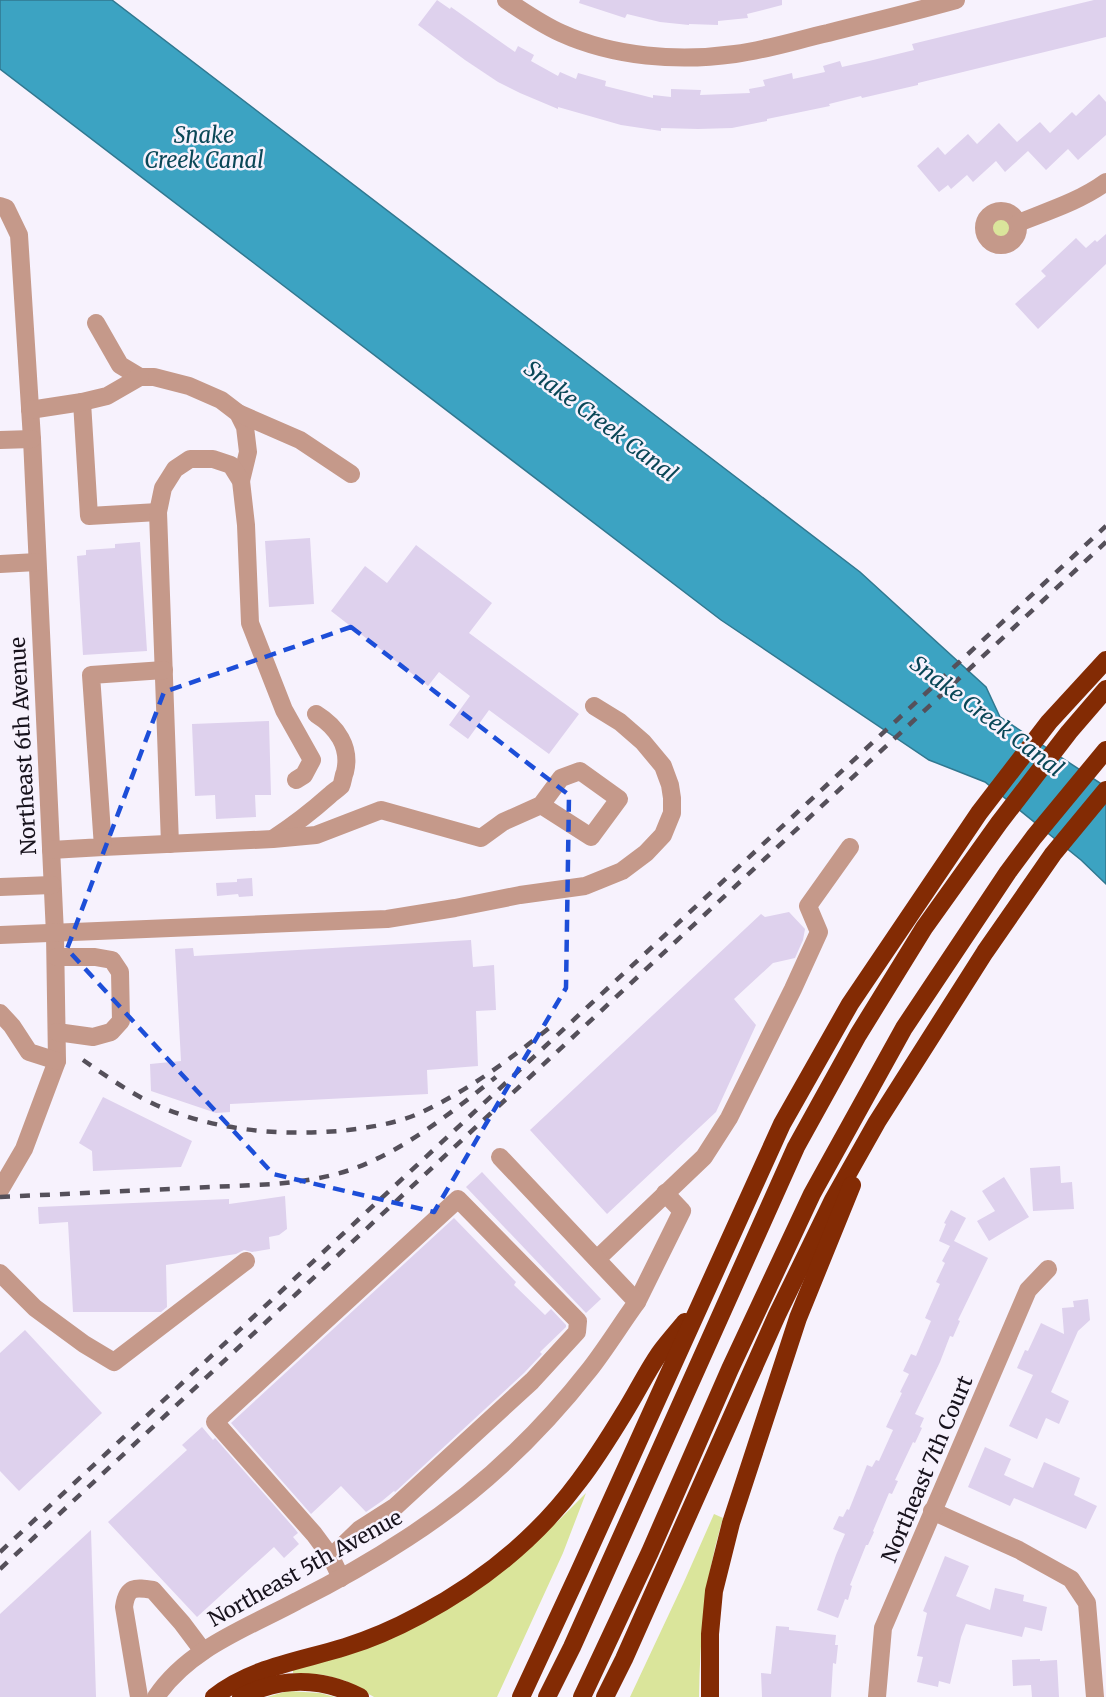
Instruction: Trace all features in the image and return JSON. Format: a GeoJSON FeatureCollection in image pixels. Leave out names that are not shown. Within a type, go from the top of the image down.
{"type":"FeatureCollection","features":[{"type":"Feature","properties":{"kind":"highway"},"geometry":{"type":"LineString","coordinates":[[521,1697],[782,1124],[810,1074],[850,1005],[979,813],[1049,722],[1106,660]]}},
{"type":"Feature","properties":{"kind":"highway"},"geometry":{"type":"LineString","coordinates":[[547,1697],[572,1647],[796,1148],[858,1035],[924,928],[999,822],[1069,732],[1106,689]]}},
{"type":"Feature","properties":{"kind":"highway"},"geometry":{"type":"LineString","coordinates":[[582,1697],[650,1552],[730,1369],[812,1194],[904,1028],[1008,872],[1105,750]]}},
{"type":"Feature","properties":{"kind":"highway"},"geometry":{"type":"LineString","coordinates":[[605,1697],[777,1315],[833,1200],[877,1122],[985,952],[1053,854],[1106,790]]}},
{"type":"Feature","properties":{"kind":"highway"},"geometry":{"type":"LineString","coordinates":[[710,1697],[710,1634],[714,1591],[731,1523],[798,1318],[877,1122]]}},
{"type":"Feature","properties":{"kind":"highway"},"geometry":{"type":"LineString","coordinates":[[214,1697],[231,1684],[258,1672],[346,1647],[397,1626],[442,1603],[501,1562],[544,1523],[580,1480],[659,1355],[703,1300]]}},
{"type":"Feature","properties":{"kind":"highway"},"geometry":{"type":"LineString","coordinates":[[241,1697],[265,1687],[297,1681],[334,1686],[360,1697]]}},
{"type":"Feature","properties":{"kind":"street"},"geometry":{"type":"LineString","coordinates":[[506,0],[529,16],[562,33],[631,54],[664,57],[735,54],[780,45],[956,0]]}},
{"type":"Feature","properties":{"kind":"street"},"geometry":{"type":"LineString","coordinates":[[1018,223],[1077,199],[1106,182]]}},
{"type":"Feature","properties":{"kind":"street","name":"Northeast 6th Avenue"},"geometry":{"type":"LineString","coordinates":[[3,207],[19,235],[32,439],[56,959]]}},
{"type":"Feature","properties":{"kind":"street"},"geometry":{"type":"LineString","coordinates":[[96,323],[120,364],[140,377]]}},
{"type":"Feature","properties":{"kind":"street"},"geometry":{"type":"LineString","coordinates":[[30,410],[107,396],[140,377],[154,377],[189,386],[221,400],[238,413],[300,440],[351,474]]}},
{"type":"Feature","properties":{"kind":"street"},"geometry":{"type":"LineString","coordinates":[[82,402],[89,516],[158,512]]}},
{"type":"Feature","properties":{"kind":"street"},"geometry":{"type":"LineString","coordinates":[[238,413],[245,427],[248,452],[241,481],[246,525],[250,623],[284,710],[312,760],[304,775],[296,780]]}},
{"type":"Feature","properties":{"kind":"street"},"geometry":{"type":"LineString","coordinates":[[0,440],[32,439]]}},
{"type":"Feature","properties":{"kind":"street"},"geometry":{"type":"LineString","coordinates":[[170,844],[158,512],[163,488],[175,469],[190,459],[213,459],[231,465],[241,481]]}},
{"type":"Feature","properties":{"kind":"street"},"geometry":{"type":"LineString","coordinates":[[0,564],[37,562]]}},
{"type":"Feature","properties":{"kind":"street"},"geometry":{"type":"LineString","coordinates":[[103,847],[91,675],[164,670]]}},
{"type":"Feature","properties":{"kind":"street"},"geometry":{"type":"LineString","coordinates":[[0,935],[387,919],[520,895],[585,886],[622,872],[646,853],[663,835],[672,813],[670,785],[663,766],[643,742],[620,722],[594,705]]}},
{"type":"Feature","properties":{"kind":"street"},"geometry":{"type":"LineString","coordinates":[[273,839],[312,812],[341,785],[346,767],[346,752],[342,740],[335,729],[316,714]]}},
{"type":"Feature","properties":{"kind":"street"},"geometry":{"type":"LineString","coordinates":[[51,850],[316,835],[381,810],[481,838],[503,822],[541,805]]}},
{"type":"Feature","properties":{"kind":"street"},"geometry":{"type":"LineString","coordinates":[[597,1259],[704,1157],[729,1118],[819,932],[808,906],[850,847]]}},
{"type":"Feature","properties":{"kind":"street"},"geometry":{"type":"LineString","coordinates":[[0,887],[52,885]]}},
{"type":"Feature","properties":{"kind":"street"},"geometry":{"type":"LineString","coordinates":[[0,1190],[24,1149],[57,1061],[56,959],[94,957],[112,960],[120,972],[121,1021],[111,1032],[93,1036],[57,1032]]}},
{"type":"Feature","properties":{"kind":"street"},"geometry":{"type":"LineString","coordinates":[[0,1013],[12,1026],[29,1052],[57,1061]]}},
{"type":"Feature","properties":{"kind":"street"},"geometry":{"type":"LineString","coordinates":[[500,1157],[637,1302]]}},
{"type":"Feature","properties":{"kind":"street","name":"Northeast 5th Avenue"},"geometry":{"type":"LineString","coordinates":[[156,1697],[174,1675],[203,1650],[380,1556],[435,1519],[467,1495],[521,1445],[573,1389],[602,1353],[637,1302],[682,1211],[665,1193]]}},
{"type":"Feature","properties":{"kind":"street"},"geometry":{"type":"LineString","coordinates":[[331,1557],[360,1528],[396,1506],[532,1382],[577,1332],[578,1321],[458,1199],[215,1422],[314,1534],[331,1557],[341,1578]]}},
{"type":"Feature","properties":{"kind":"street"},"geometry":{"type":"LineString","coordinates":[[0,1273],[35,1308],[84,1344],[114,1362],[246,1261]]}},
{"type":"Feature","properties":{"kind":"street","name":"Northeast 7th Court"},"geometry":{"type":"LineString","coordinates":[[877,1697],[883,1628],[1028,1290],[1048,1269]]}},
{"type":"Feature","properties":{"kind":"street"},"geometry":{"type":"LineString","coordinates":[[932,1511],[1019,1550],[1071,1579],[1088,1603],[1095,1697]]}},
{"type":"Feature","properties":{"kind":"street"},"geometry":{"type":"LineString","coordinates":[[139,1697],[124,1606],[130,1590],[141,1588],[153,1590],[203,1650]]}},
{"type":"Feature","properties":{"kind":"highlighted area"},"geometry":{"type":"Polygon","coordinates":[[[351,627],[569,795],[566,988],[434,1212],[273,1174],[67,949],[164,692],[351,627]]]}},
{"type":"Feature","properties":{"kind":"green space"},"geometry":{"type":"Polygon","coordinates":[[[1002,217],[1009,220],[1012,227],[1009,234],[1002,237],[995,234],[992,227],[995,220],[1002,217]]]}},
{"type":"Feature","properties":{"kind":"green space"},"geometry":{"type":"Polygon","coordinates":[[[586,1493],[563,1553],[497,1697],[374,1697],[346,1681],[324,1675],[293,1673],[293,1668],[348,1655],[557,1522],[586,1493]]]}},
{"type":"Feature","properties":{"kind":"green space"},"geometry":{"type":"Polygon","coordinates":[[[714,1514],[723,1518],[708,1584],[699,1697],[630,1697],[684,1582],[714,1514]]]}},
{"type":"Feature","properties":{"kind":"green space"},"geometry":{"type":"Polygon","coordinates":[[[288,1691],[320,1693],[335,1697],[267,1697],[288,1691]]]}},
{"type":"Feature","properties":{"kind":"water","name":"Snake Creek Canal"},"geometry":{"type":"Polygon","coordinates":[[[0,0],[112,0],[860,572],[986,687],[1000,717],[1106,787],[1106,884],[1081,860],[985,782],[929,760],[721,620],[0,69],[0,0]]]}},
{"type":"Feature","properties":{"kind":"building"},"geometry":{"type":"Polygon","coordinates":[[[437,0],[450,9],[451,7],[515,52],[518,46],[534,55],[531,61],[558,76],[560,72],[576,79],[578,73],[606,81],[605,86],[653,98],[653,95],[671,97],[671,89],[701,90],[700,95],[750,93],[749,89],[765,86],[763,80],[792,73],[793,79],[825,72],[823,66],[840,61],[842,67],[869,61],[914,50],[912,44],[1094,0],[1106,0],[1106,37],[918,83],[918,85],[767,119],[767,121],[732,128],[661,128],[661,131],[621,125],[558,107],[558,109],[498,82],[418,25],[437,0]]]}},
{"type":"Feature","properties":{"kind":"building"},"geometry":{"type":"Polygon","coordinates":[[[580,0],[782,0],[782,5],[747,14],[748,18],[718,21],[718,25],[689,25],[660,22],[627,14],[625,18],[579,3],[580,0]]]}},
{"type":"Feature","properties":{"kind":"building"},"geometry":{"type":"Polygon","coordinates":[[[1099,94],[1106,102],[1106,135],[1078,160],[1068,149],[1046,170],[1028,151],[1005,172],[996,161],[973,182],[967,175],[951,189],[948,185],[939,192],[917,166],[938,147],[945,155],[968,134],[977,144],[999,123],[1017,142],[1040,122],[1050,133],[1072,112],[1076,116],[1099,94]]]}},
{"type":"Feature","properties":{"kind":"building"},"geometry":{"type":"Polygon","coordinates":[[[1106,234],[1106,264],[1038,329],[1015,304],[1046,276],[1041,271],[1076,238],[1086,248],[1106,234]]]}},
{"type":"Feature","properties":{"kind":"building"},"geometry":{"type":"Polygon","coordinates":[[[310,538],[314,604],[269,607],[265,541],[310,538]]]}},
{"type":"Feature","properties":{"kind":"building"},"geometry":{"type":"Polygon","coordinates":[[[140,542],[147,651],[83,655],[77,556],[86,555],[86,550],[115,548],[115,544],[140,542]]]}},
{"type":"Feature","properties":{"kind":"building"},"geometry":{"type":"Polygon","coordinates":[[[416,545],[492,603],[469,633],[579,714],[549,754],[489,710],[468,739],[449,725],[470,696],[439,672],[428,686],[331,611],[365,566],[387,583],[416,545]]]}},
{"type":"Feature","properties":{"kind":"building"},"geometry":{"type":"Polygon","coordinates":[[[269,721],[271,795],[255,795],[256,817],[216,819],[215,795],[195,796],[192,724],[269,721]]]}},
{"type":"Feature","properties":{"kind":"building"},"geometry":{"type":"Polygon","coordinates":[[[252,878],[253,896],[239,897],[238,894],[217,896],[216,883],[237,882],[237,879],[252,878]]]}},
{"type":"Feature","properties":{"kind":"building"},"geometry":{"type":"Polygon","coordinates":[[[789,912],[805,929],[803,940],[795,958],[773,963],[734,999],[756,1025],[716,1112],[607,1214],[530,1130],[761,914],[765,917],[789,912]]]}},
{"type":"Feature","properties":{"kind":"building"},"geometry":{"type":"Polygon","coordinates":[[[471,940],[473,967],[494,965],[496,1010],[476,1011],[478,1066],[427,1070],[428,1094],[230,1104],[230,1112],[216,1113],[151,1091],[150,1064],[181,1061],[175,949],[193,948],[194,956],[471,940]]]}},
{"type":"Feature","properties":{"kind":"building"},"geometry":{"type":"Polygon","coordinates":[[[103,1097],[192,1141],[181,1167],[93,1171],[92,1151],[79,1143],[103,1097]]]}},
{"type":"Feature","properties":{"kind":"building"},"geometry":{"type":"Polygon","coordinates":[[[1060,1166],[1061,1183],[1072,1182],[1074,1209],[1033,1211],[1030,1168],[1060,1166]]]}},
{"type":"Feature","properties":{"kind":"building"},"geometry":{"type":"Polygon","coordinates":[[[482,1172],[601,1299],[586,1313],[466,1187],[482,1172]]]}},
{"type":"Feature","properties":{"kind":"building"},"geometry":{"type":"Polygon","coordinates":[[[1004,1177],[1029,1217],[989,1241],[977,1221],[995,1211],[982,1191],[1004,1177]]]}},
{"type":"Feature","properties":{"kind":"building"},"geometry":{"type":"Polygon","coordinates":[[[285,1196],[287,1229],[279,1235],[269,1237],[270,1249],[252,1252],[244,1250],[236,1254],[166,1265],[167,1307],[161,1312],[73,1312],[68,1222],[39,1224],[38,1207],[229,1199],[229,1204],[285,1196]]]}},
{"type":"Feature","properties":{"kind":"building"},"geometry":{"type":"Polygon","coordinates":[[[951,1210],[966,1218],[954,1241],[988,1258],[915,1414],[924,1418],[920,1427],[922,1428],[915,1443],[913,1442],[895,1480],[898,1481],[892,1494],[889,1493],[874,1532],[866,1545],[850,1585],[852,1586],[848,1600],[845,1599],[838,1618],[817,1610],[845,1534],[833,1529],[839,1516],[843,1517],[847,1509],[849,1510],[867,1465],[872,1467],[876,1460],[879,1461],[893,1430],[886,1427],[909,1374],[903,1371],[911,1354],[916,1356],[931,1321],[925,1318],[940,1284],[936,1282],[945,1263],[942,1261],[950,1246],[939,1241],[946,1224],[944,1223],[951,1210]]]}},
{"type":"Feature","properties":{"kind":"building"},"geometry":{"type":"Polygon","coordinates":[[[454,1218],[516,1282],[514,1285],[545,1315],[551,1309],[566,1327],[540,1352],[542,1354],[524,1373],[395,1492],[366,1512],[341,1486],[311,1514],[231,1423],[454,1218]]]}},
{"type":"Feature","properties":{"kind":"building"},"geometry":{"type":"Polygon","coordinates":[[[1088,1299],[1090,1320],[1078,1331],[1051,1392],[1069,1401],[1059,1424],[1046,1418],[1037,1439],[1009,1426],[1033,1375],[1017,1368],[1041,1323],[1064,1334],[1062,1308],[1074,1307],[1073,1301],[1088,1299]]]}},
{"type":"Feature","properties":{"kind":"building"},"geometry":{"type":"Polygon","coordinates":[[[25,1330],[102,1413],[19,1491],[0,1471],[0,1353],[25,1330]]]}},
{"type":"Feature","properties":{"kind":"building"},"geometry":{"type":"Polygon","coordinates":[[[202,1427],[213,1440],[215,1438],[295,1529],[298,1533],[293,1537],[299,1544],[284,1558],[274,1547],[197,1617],[108,1522],[187,1450],[182,1445],[202,1427]]]}},
{"type":"Feature","properties":{"kind":"building"},"geometry":{"type":"Polygon","coordinates":[[[985,1447],[1011,1459],[1004,1475],[1033,1488],[1044,1462],[1080,1478],[1074,1495],[1097,1506],[1086,1529],[1014,1498],[1010,1506],[968,1487],[985,1447]]]}},
{"type":"Feature","properties":{"kind":"building"},"geometry":{"type":"Polygon","coordinates":[[[91,1530],[96,1697],[0,1697],[0,1614],[91,1530]]]}},
{"type":"Feature","properties":{"kind":"building"},"geometry":{"type":"Polygon","coordinates":[[[945,1556],[969,1566],[956,1596],[990,1610],[995,1588],[1024,1595],[1023,1601],[1047,1607],[1042,1631],[1025,1627],[1022,1637],[966,1624],[950,1684],[939,1681],[938,1687],[917,1682],[923,1657],[917,1656],[927,1613],[923,1611],[945,1556]]]}},
{"type":"Feature","properties":{"kind":"building"},"geometry":{"type":"Polygon","coordinates":[[[776,1626],[789,1627],[789,1630],[836,1635],[835,1645],[838,1645],[836,1664],[833,1663],[831,1697],[762,1697],[761,1673],[771,1674],[776,1626]]]}},
{"type":"Feature","properties":{"kind":"building"},"geometry":{"type":"Polygon","coordinates":[[[1040,1659],[1040,1661],[1057,1660],[1059,1697],[1032,1697],[1031,1685],[1013,1686],[1012,1660],[1040,1659]]]}},
{"type":"Feature","properties":{"kind":"railway"},"geometry":{"type":"LineString","coordinates":[[0,1552],[1106,526]]}},
{"type":"Feature","properties":{"kind":"railway"},"geometry":{"type":"LineString","coordinates":[[0,1569],[1106,542]]}},
{"type":"Feature","properties":{"kind":"railway"},"geometry":{"type":"LineString","coordinates":[[83,1060],[146,1100],[178,1114],[223,1126],[269,1132],[339,1131],[371,1127],[422,1112],[491,1072],[554,1024]]}},
{"type":"Feature","properties":{"kind":"railway"},"geometry":{"type":"LineString","coordinates":[[0,1197],[275,1184],[335,1174],[359,1167],[387,1154],[420,1134],[496,1077]]}}]}
